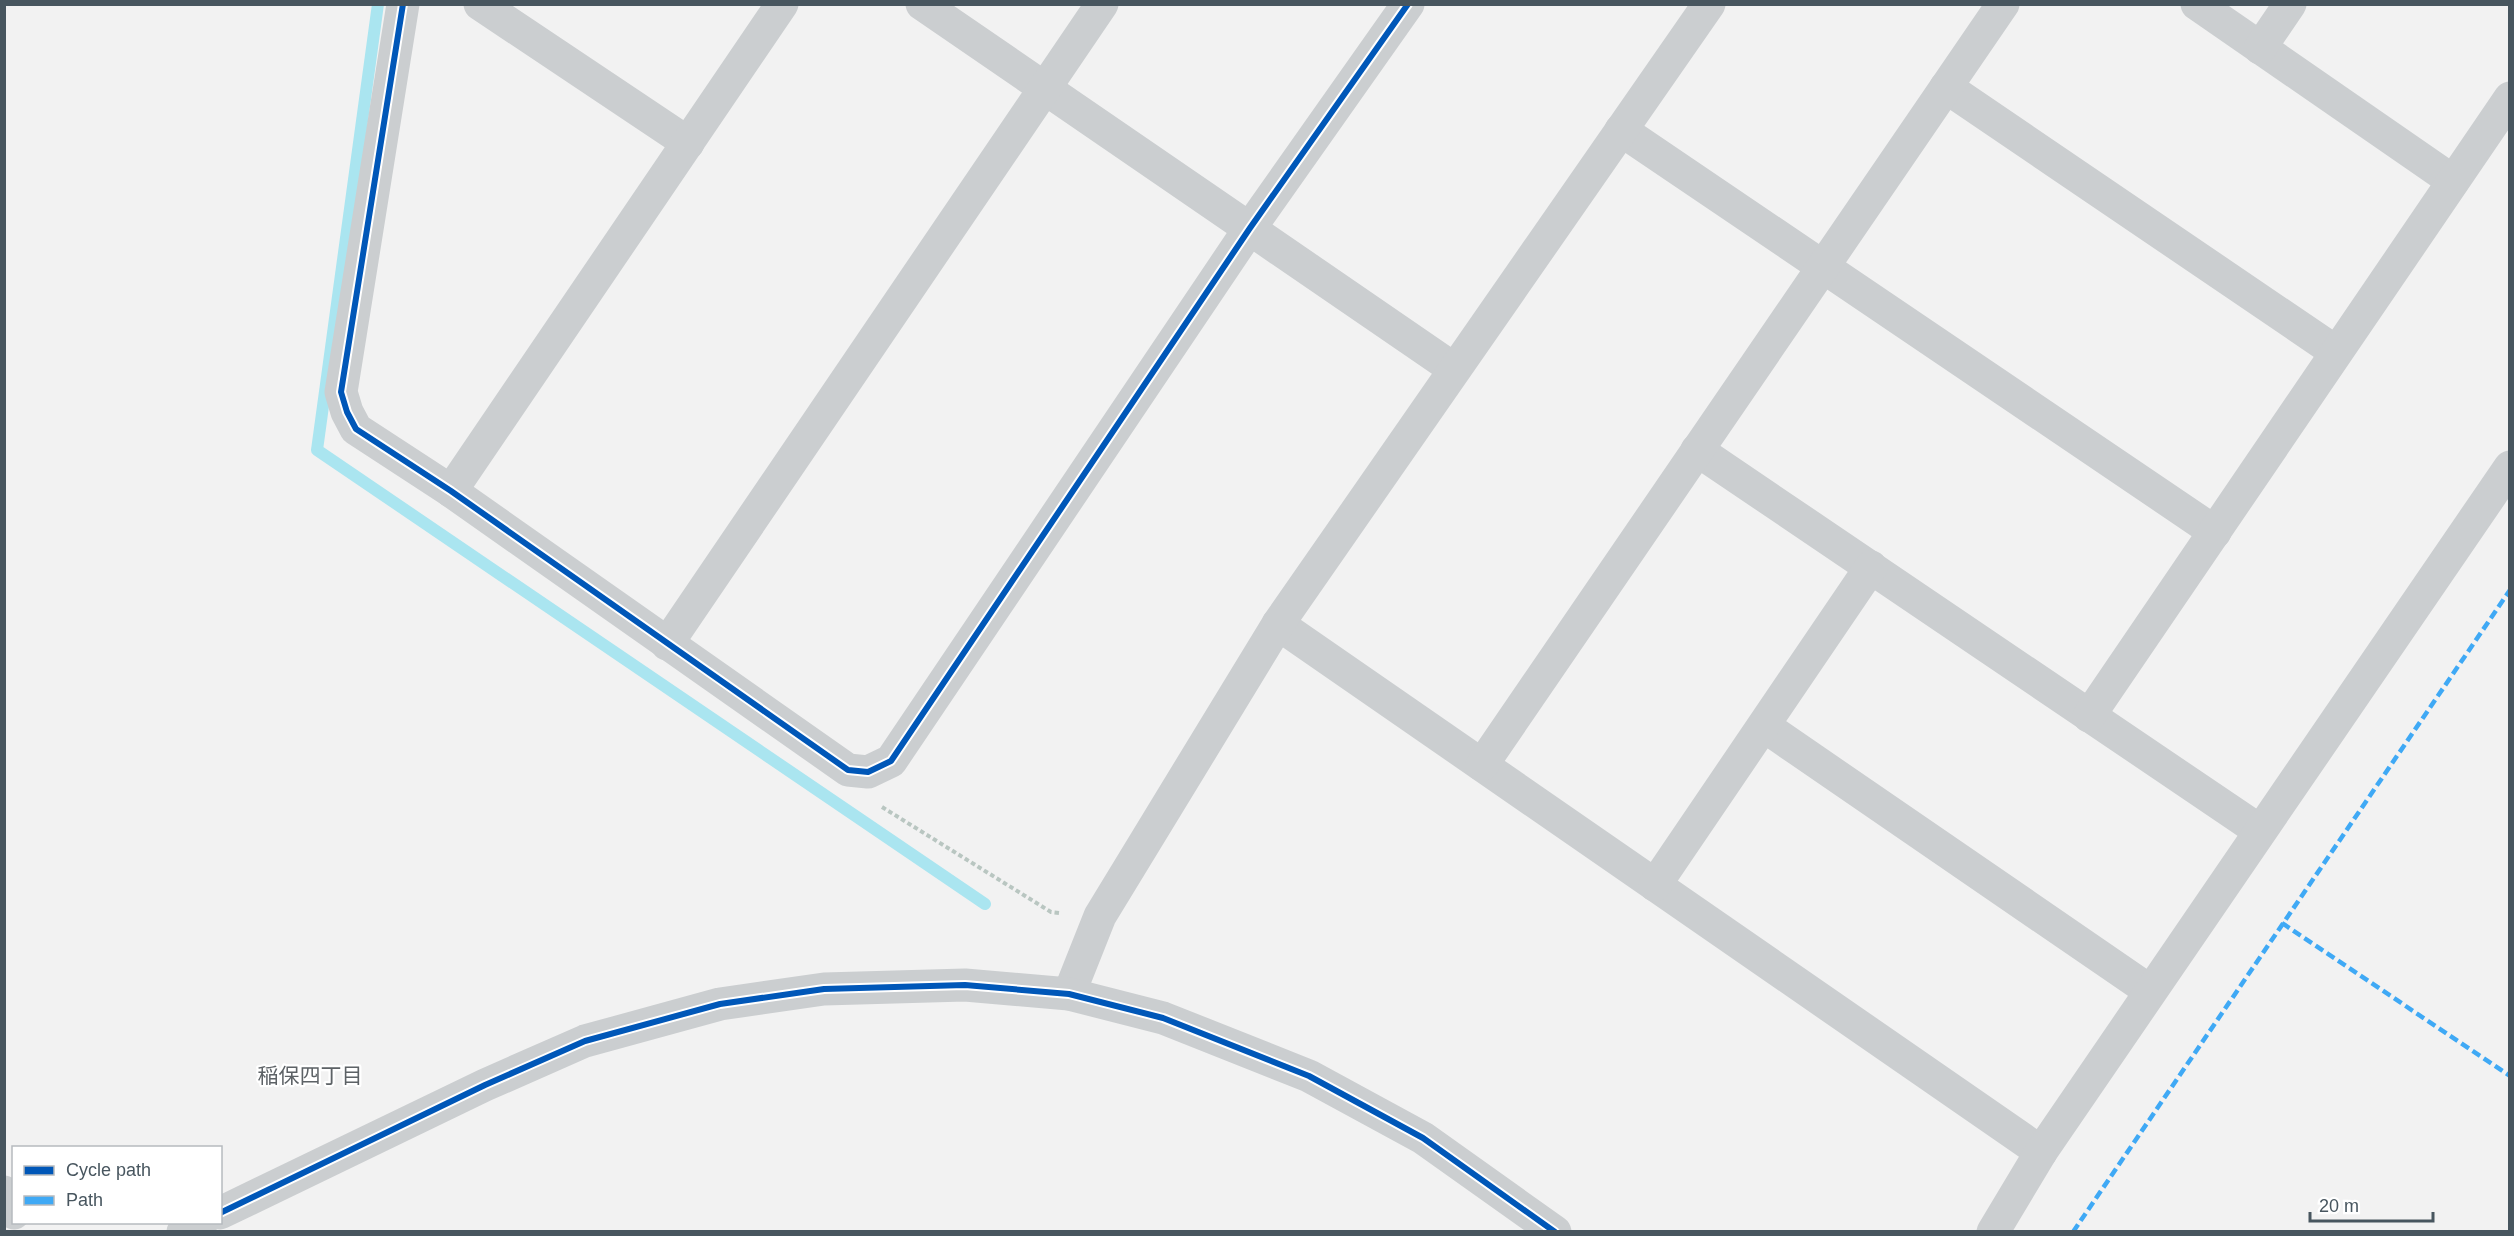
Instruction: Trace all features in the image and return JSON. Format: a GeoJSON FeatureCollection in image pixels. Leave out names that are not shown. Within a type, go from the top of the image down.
{"type":"FeatureCollection","features":[{"type":"Feature","properties":{"kind":"street"},"geometry":{"type":"LineString","coordinates":[[403,4],[341,392],[346,412],[356,429],[451,491],[848,770],[868,772],[891,761],[1250,228],[1408,4]]}},
{"type":"Feature","properties":{"kind":"street"},"geometry":{"type":"LineString","coordinates":[[480,4],[688,143]]}},
{"type":"Feature","properties":{"kind":"street"},"geometry":{"type":"LineString","coordinates":[[451,491],[782,4]]}},
{"type":"Feature","properties":{"kind":"street"},"geometry":{"type":"LineString","coordinates":[[922,4],[1454,369]]}},
{"type":"Feature","properties":{"kind":"street"},"geometry":{"type":"LineString","coordinates":[[667,644],[1102,4]]}},
{"type":"Feature","properties":{"kind":"street"},"geometry":{"type":"LineString","coordinates":[[1069,994],[1100,916],[1278,624],[1709,4]]}},
{"type":"Feature","properties":{"kind":"street"},"geometry":{"type":"LineString","coordinates":[[1482,765],[2002,4]]}},
{"type":"Feature","properties":{"kind":"street"},"geometry":{"type":"LineString","coordinates":[[2196,4],[2453,181]]}},
{"type":"Feature","properties":{"kind":"street"},"geometry":{"type":"LineString","coordinates":[[2260,48],[2290,4]]}},
{"type":"Feature","properties":{"kind":"street"},"geometry":{"type":"LineString","coordinates":[[1946,87],[2336,352]]}},
{"type":"Feature","properties":{"kind":"street"},"geometry":{"type":"LineString","coordinates":[[2089,716],[2510,98]]}},
{"type":"Feature","properties":{"kind":"street"},"geometry":{"type":"LineString","coordinates":[[1621,130],[2215,532]]}},
{"type":"Feature","properties":{"kind":"street"},"geometry":{"type":"LineString","coordinates":[[1697,450],[2260,831]]}},
{"type":"Feature","properties":{"kind":"street"},"geometry":{"type":"LineString","coordinates":[[1993,1232],[2041,1152],[2510,467]]}},
{"type":"Feature","properties":{"kind":"street"},"geometry":{"type":"LineString","coordinates":[[1655,885],[1871,567]]}},
{"type":"Feature","properties":{"kind":"street"},"geometry":{"type":"LineString","coordinates":[[1278,624],[2041,1152]]}},
{"type":"Feature","properties":{"kind":"street"},"geometry":{"type":"LineString","coordinates":[[1764,726],[2150,991]]}},
{"type":"Feature","properties":{"kind":"street"},"geometry":{"type":"LineString","coordinates":[[222,1213],[485,1085],[585,1041],[720,1004],[824,989],[965,985],[1069,994],[1163,1018],[1309,1076],[1423,1138],[1555,1232]]}},
{"type":"Feature","properties":{"kind":"street"},"geometry":{"type":"LineString","coordinates":[[4,1192],[12,1209]]}},
{"type":"Feature","properties":{"kind":"street"},"geometry":{"type":"LineString","coordinates":[[183,1232],[198,1224]]}},
{"type":"Feature","properties":{"kind":"path"},"geometry":{"type":"LineString","coordinates":[[868,772],[877,804],[1051,912],[1100,916]]}},
{"type":"Feature","properties":{"kind":"waterway"},"geometry":{"type":"LineString","coordinates":[[378,4],[317,450],[985,904]]}},
{"type":"Feature","properties":{"kind":"marked path"},"geometry":{"type":"LineString","coordinates":[[2073,1232],[2510,590]]}},
{"type":"Feature","properties":{"kind":"marked path"},"geometry":{"type":"LineString","coordinates":[[2282,923],[2510,1076]]}},
{"type":"Feature","properties":{"kind":"cycle path"},"geometry":{"type":"LineString","coordinates":[[403,4],[341,392],[347,412],[356,429],[451,491],[848,770],[868,772],[891,761],[1250,228],[1408,4]]}},
{"type":"Feature","properties":{"kind":"cycle path"},"geometry":{"type":"LineString","coordinates":[[222,1212],[485,1085],[585,1041],[720,1004],[824,989],[965,985],[1069,994],[1163,1018],[1309,1076],[1423,1138],[1555,1232]]}},
{"type":"Feature","properties":{"kind":"district","name":"稲保四丁目"},"geometry":{"type":"Point","coordinates":[310,1075]}}]}
